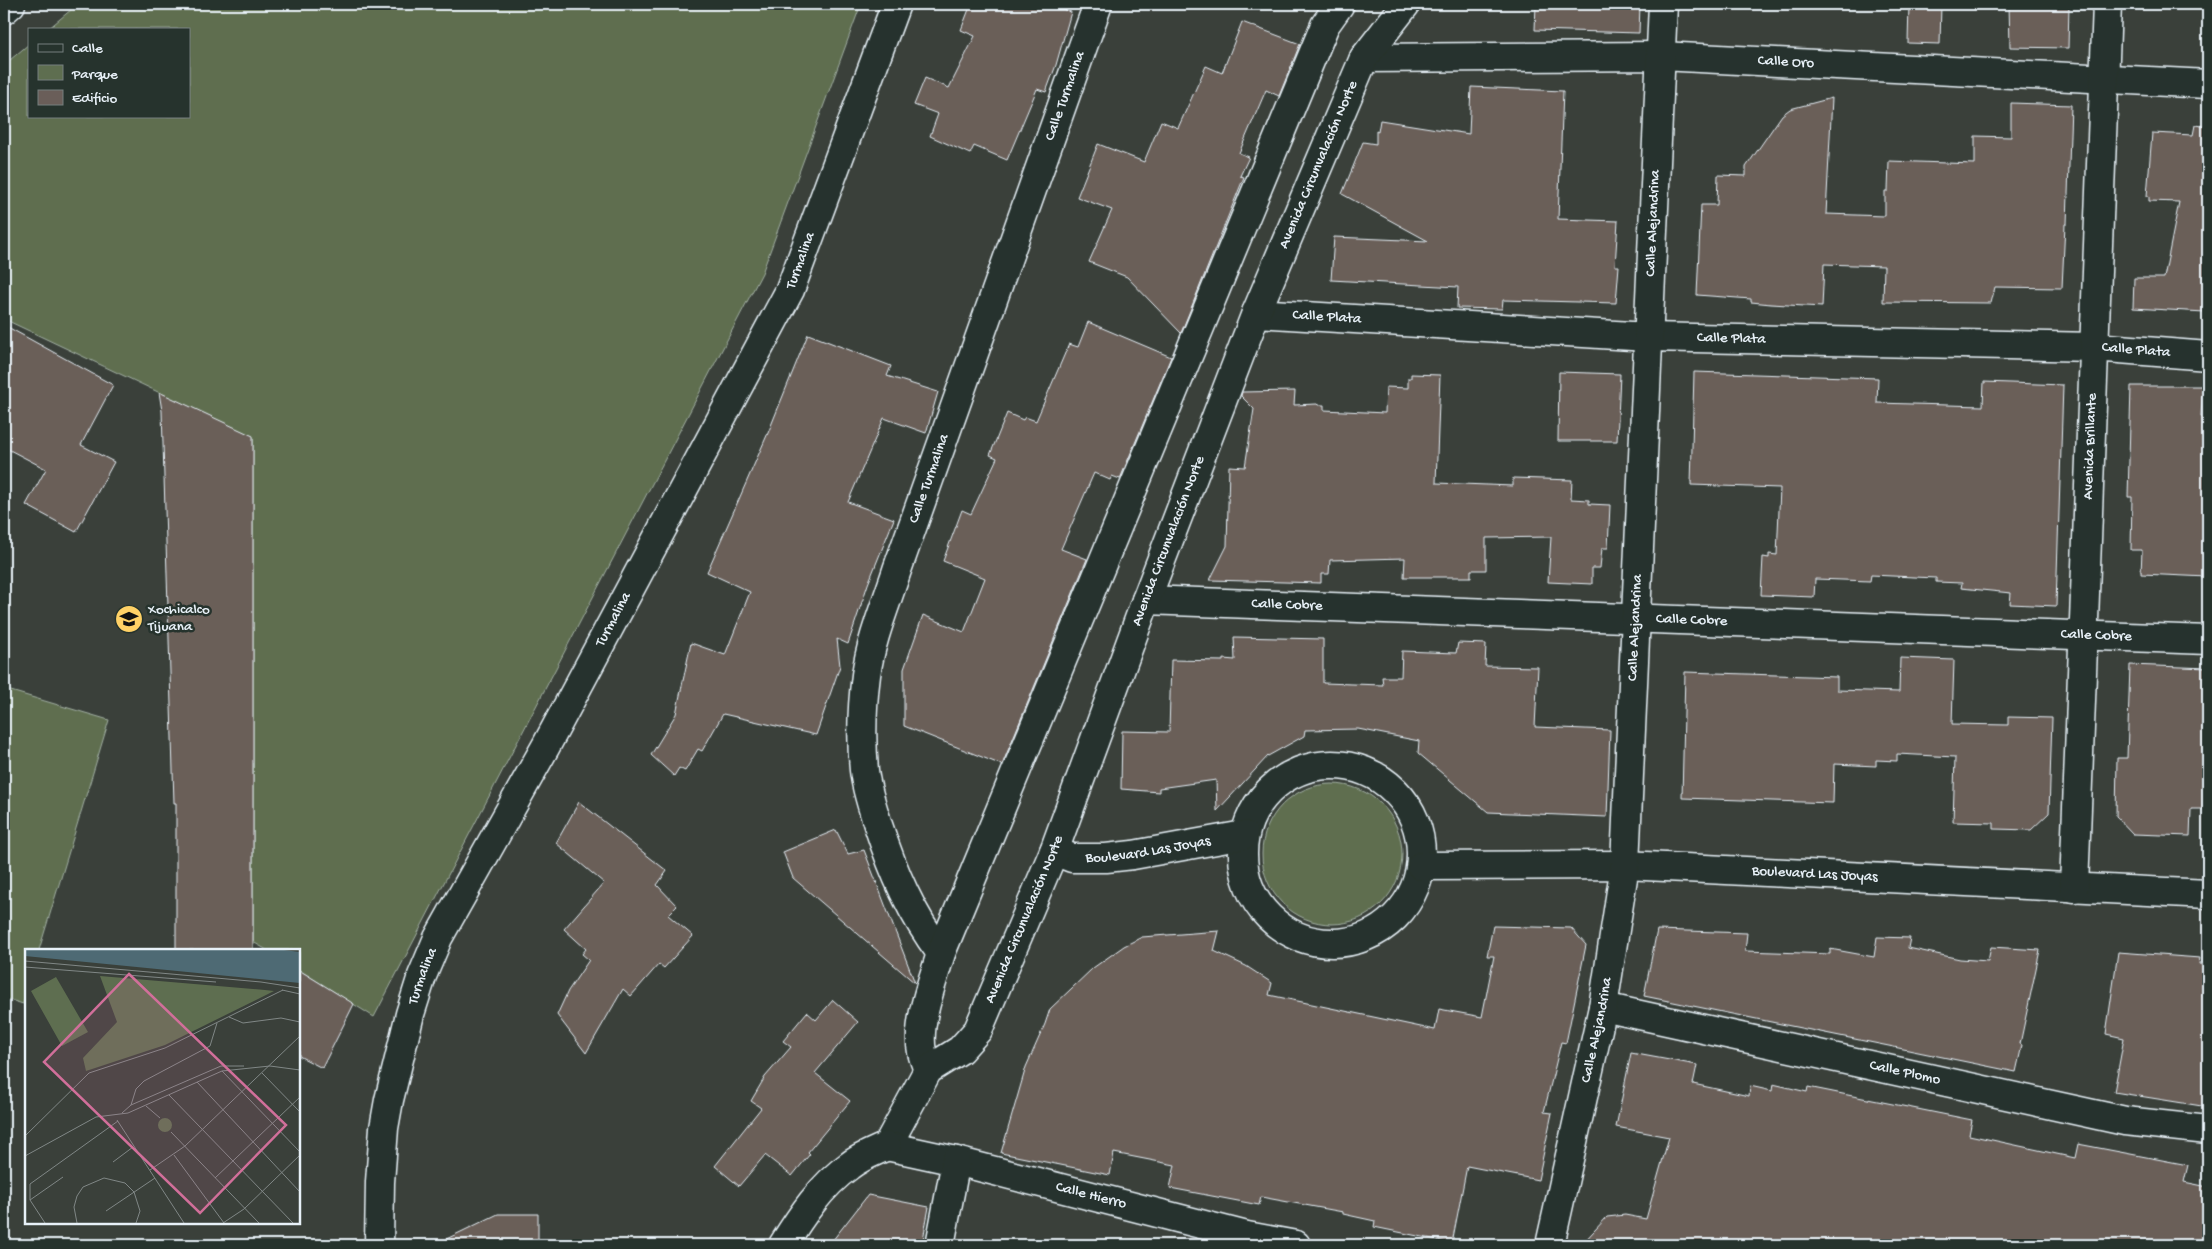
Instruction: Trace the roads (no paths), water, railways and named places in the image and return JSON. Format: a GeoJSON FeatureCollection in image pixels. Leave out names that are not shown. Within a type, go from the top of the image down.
{"type":"FeatureCollection","features":[{"type":"Feature","properties":{"kind":"street"},"geometry":{"type":"LineString","coordinates":[[4,10],[11,4]]}},
{"type":"Feature","properties":{"kind":"street","name":"Turmalina"},"geometry":{"type":"LineString","coordinates":[[379,1245],[380,1182],[384,1128],[410,1014],[422,976],[438,938],[546,746],[790,290],[896,4]]}},
{"type":"Feature","properties":{"kind":"street","name":"Calle Turmalina"},"geometry":{"type":"LineString","coordinates":[[941,953],[925,932],[909,905],[882,837],[868,794],[864,770],[862,718],[866,673],[877,630],[897,570],[1098,4]]}},
{"type":"Feature","properties":{"kind":"street"},"geometry":{"type":"LineString","coordinates":[[928,1070],[922,1052],[921,1038],[924,1012],[941,953],[1325,25],[1340,4]]}},
{"type":"Feature","properties":{"kind":"street","name":"Avenida Circunvalación Norte"},"geometry":{"type":"LineString","coordinates":[[886,1146],[928,1070],[960,1050],[978,1030],[1054,851],[1146,600],[1256,313],[1364,58],[1406,4]]}},
{"type":"Feature","properties":{"kind":"street","name":"Calle Alejandrina"},"geometry":{"type":"LineString","coordinates":[[1550,1245],[1603,1007],[1625,865],[1663,4]]}},
{"type":"Feature","properties":{"kind":"street","name":"Avenida Brillante"},"geometry":{"type":"LineString","coordinates":[[2074,888],[2107,4]]}},
{"type":"Feature","properties":{"kind":"street","name":"Calle Oro"},"geometry":{"type":"LineString","coordinates":[[1364,58],[1661,56],[2208,84]]}},
{"type":"Feature","properties":{"kind":"street","name":"Calle Plata"},"geometry":{"type":"LineString","coordinates":[[1256,313],[1648,337],[2094,347],[2208,356]]}},
{"type":"Feature","properties":{"kind":"street","name":"Calle Cobre"},"geometry":{"type":"LineString","coordinates":[[1146,600],[2208,640]]}},
{"type":"Feature","properties":{"kind":"street"},"geometry":{"type":"LineString","coordinates":[[1341,765],[1371,773],[1396,791],[1413,816],[1420,835],[1421,866],[1408,901],[1388,925],[1370,935],[1340,944],[1303,940],[1276,924],[1259,907],[1245,879],[1244,835],[1256,806],[1283,779],[1312,767],[1341,765]]}},
{"type":"Feature","properties":{"kind":"street","name":"Boulevard Las Joyas"},"geometry":{"type":"LineString","coordinates":[[1054,851],[1072,858],[1106,858],[1244,835]]}},
{"type":"Feature","properties":{"kind":"street","name":"Boulevard Las Joyas"},"geometry":{"type":"LineString","coordinates":[[1421,866],[1625,865],[2208,894]]}},
{"type":"Feature","properties":{"kind":"street","name":"Calle Plomo"},"geometry":{"type":"LineString","coordinates":[[1603,1007],[2124,1121],[2208,1130]]}},
{"type":"Feature","properties":{"kind":"street"},"geometry":{"type":"LineString","coordinates":[[783,1245],[798,1221],[836,1177],[850,1165],[886,1146]]}},
{"type":"Feature","properties":{"kind":"street","name":"Calle Hierro"},"geometry":{"type":"LineString","coordinates":[[886,1146],[956,1161],[1247,1241],[1296,1245]]}},
{"type":"Feature","properties":{"kind":"street"},"geometry":{"type":"LineString","coordinates":[[940,1245],[956,1161]]}},
{"type":"Feature","properties":{"kind":"place","name":"Xochicalco Tijuana"},"geometry":{"type":"Point","coordinates":[129,619]}}]}
